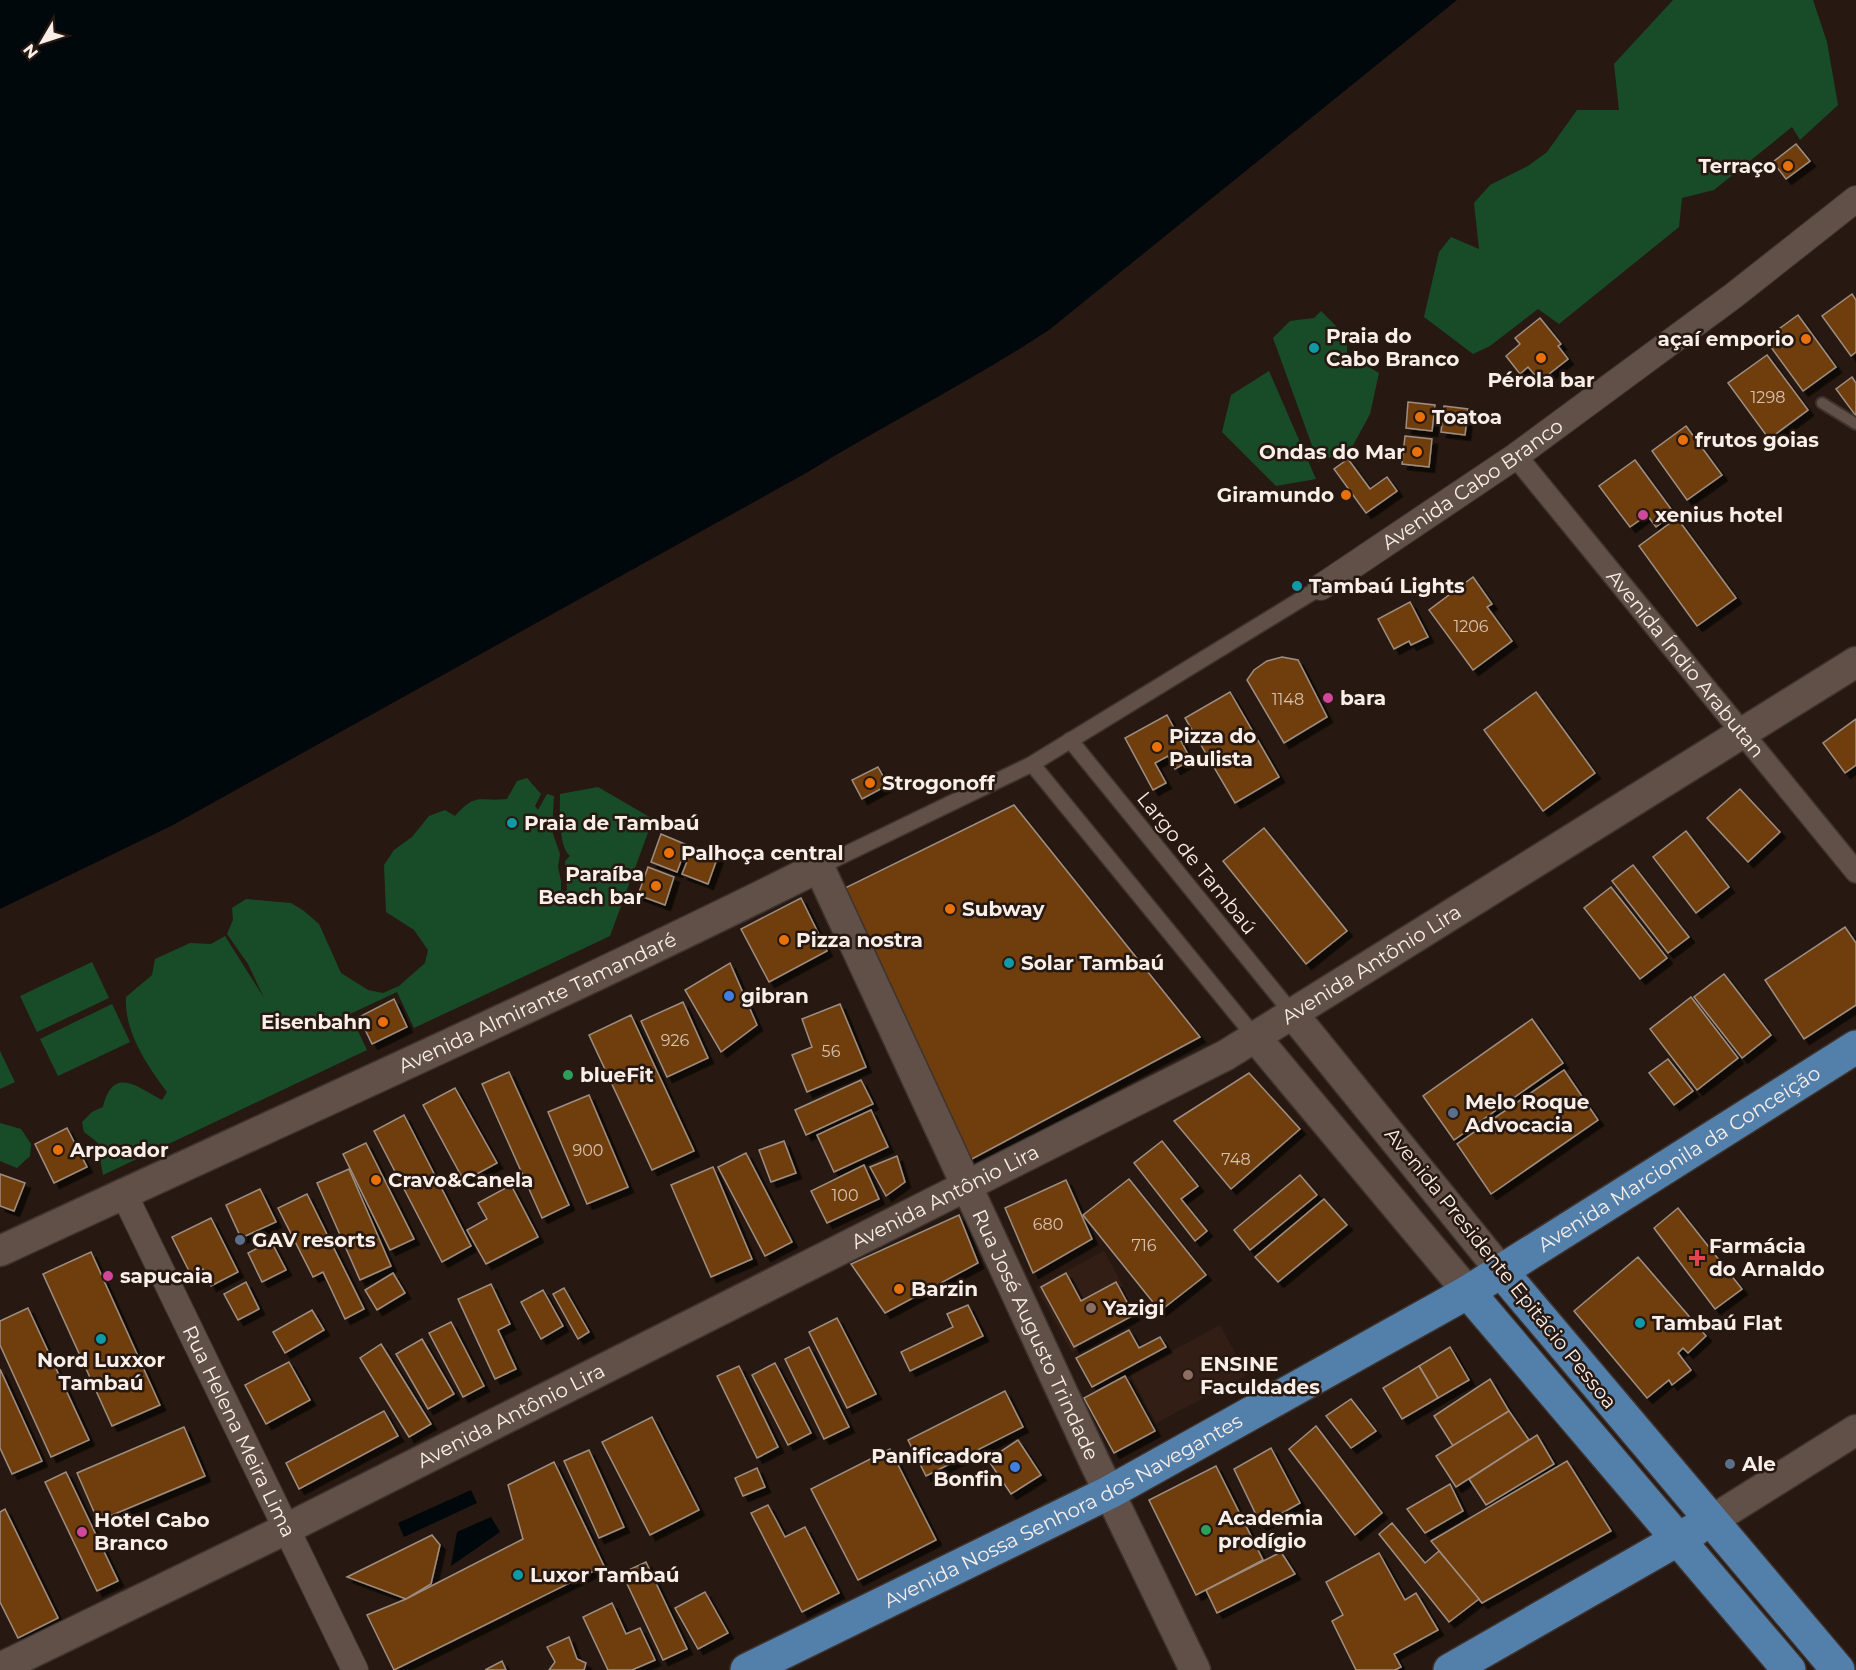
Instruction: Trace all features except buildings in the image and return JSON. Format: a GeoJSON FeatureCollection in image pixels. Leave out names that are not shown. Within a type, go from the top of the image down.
{"type":"FeatureCollection","features":[{"type":"Feature","properties":{"kind":"main road","name":"Avenida Antônio Lira"},"geometry":{"type":"LineString","coordinates":[[0,1668],[286,1529],[1216,1061],[1744,735],[1856,662]]}},
{"type":"Feature","properties":{"kind":"main road","name":"Rua José Augusto Trindade"},"geometry":{"type":"LineString","coordinates":[[819,867],[966,1187],[1196,1670]]}},
{"type":"Feature","properties":{"kind":"main road","name":"Avenida Almirante Tamandaré"},"geometry":{"type":"LineString","coordinates":[[0,1251],[123,1192],[403,1066],[819,867]]}},
{"type":"Feature","properties":{"kind":"main road","name":"Avenida Presidente Epitácio Pessoa"},"geometry":{"type":"LineString","coordinates":[[1292,1014],[1501,1271],[1838,1670]]}},
{"type":"Feature","properties":{"kind":"main road","name":"Avenida Presidente Epitácio Pessoa"},"geometry":{"type":"LineString","coordinates":[[1255,1036],[1677,1541],[1789,1670]]}},
{"type":"Feature","properties":{"kind":"main road","name":"Avenida Marcionila da Conceição"},"geometry":{"type":"LineString","coordinates":[[1501,1271],[1856,1047]]}},
{"type":"Feature","properties":{"kind":"main road","name":"Avenida Nossa Senhora dos Navegantes"},"geometry":{"type":"LineString","coordinates":[[747,1670],[1110,1492],[1468,1292],[1501,1271]]}},
{"type":"Feature","properties":{"kind":"main road"},"geometry":{"type":"LineString","coordinates":[[1450,1670],[1711,1521],[1856,1430]]}},
{"type":"Feature","properties":{"kind":"street","name":"Avenida Cabo Branco"},"geometry":{"type":"LineString","coordinates":[[1070,740],[1321,587],[1516,456],[1733,296],[1856,199]]}},
{"type":"Feature","properties":{"kind":"street","name":"Avenida Índio Arabutan"},"geometry":{"type":"LineString","coordinates":[[1516,456],[1856,872]]}},
{"type":"Feature","properties":{"kind":"street","name":"Avenida Almirante Tamandaré"},"geometry":{"type":"LineString","coordinates":[[819,867],[1032,764],[1070,740]]}},
{"type":"Feature","properties":{"kind":"street","name":"Largo de Tambaú"},"geometry":{"type":"LineString","coordinates":[[1070,740],[1292,1014]]}},
{"type":"Feature","properties":{"kind":"street"},"geometry":{"type":"LineString","coordinates":[[1032,764],[1255,1036]]}},
{"type":"Feature","properties":{"kind":"street","name":"Rua Helena Meira Lima"},"geometry":{"type":"LineString","coordinates":[[123,1192],[355,1670]]}},
{"type":"Feature","properties":{"kind":"lane"},"geometry":{"type":"LineString","coordinates":[[1822,403],[1856,424]]}},
{"type":"Feature","properties":{"kind":"shaded area"},"geometry":{"type":"Polygon","coordinates":[[[0,0],[1457,0],[1049,330],[1019,349],[808,472],[173,825],[0,909],[0,0]]]}},
{"type":"Feature","properties":{"kind":"shaded area","name":"Yazigi"},"geometry":{"type":"Polygon","coordinates":[[[1104,1251],[1139,1316],[1072,1352],[1036,1287],[1104,1251]]]}},
{"type":"Feature","properties":{"kind":"shaded area","name":"ENSINE Faculdades"},"geometry":{"type":"Polygon","coordinates":[[[1220,1325],[1247,1375],[1156,1423],[1130,1374],[1220,1325]]]}},
{"type":"Feature","properties":{"kind":"shaded area"},"geometry":{"type":"Polygon","coordinates":[[[471,1490],[477,1503],[404,1537],[398,1523],[471,1490]]]}},
{"type":"Feature","properties":{"kind":"shaded area"},"geometry":{"type":"Polygon","coordinates":[[[491,1517],[500,1532],[451,1566],[457,1532],[491,1517]]]}},
{"type":"Feature","properties":{"kind":"green space"},"geometry":{"type":"Polygon","coordinates":[[[1673,0],[1813,0],[1827,42],[1838,105],[1800,140],[1792,127],[1714,190],[1682,198],[1679,227],[1559,324],[1538,309],[1490,346],[1473,354],[1424,317],[1439,252],[1451,237],[1479,249],[1474,203],[1490,185],[1528,166],[1547,152],[1577,110],[1619,110],[1614,64],[1673,0]]]}},
{"type":"Feature","properties":{"kind":"green space"},"geometry":{"type":"Polygon","coordinates":[[[1321,311],[1336,326],[1334,340],[1347,344],[1347,354],[1379,373],[1370,414],[1351,449],[1318,462],[1273,338],[1290,321],[1314,318],[1321,311]]]}},
{"type":"Feature","properties":{"kind":"green space"},"geometry":{"type":"Polygon","coordinates":[[[1269,371],[1316,479],[1276,486],[1222,432],[1231,395],[1269,371]]]}},
{"type":"Feature","properties":{"kind":"green space"},"geometry":{"type":"Polygon","coordinates":[[[527,778],[541,794],[535,806],[538,810],[547,794],[554,796],[552,831],[560,854],[558,867],[561,881],[561,890],[557,897],[567,890],[565,861],[570,856],[563,844],[560,794],[598,787],[653,819],[610,936],[414,1028],[397,992],[350,1014],[367,1050],[103,1175],[97,1142],[84,1132],[82,1122],[92,1112],[103,1107],[107,1094],[113,1086],[120,1083],[136,1086],[162,1100],[167,1092],[138,1048],[126,1010],[126,997],[152,975],[155,959],[190,943],[211,944],[225,936],[264,998],[248,964],[227,934],[233,920],[232,908],[246,899],[291,903],[319,924],[341,973],[368,990],[383,993],[399,986],[425,963],[428,950],[414,930],[386,912],[384,865],[394,850],[412,837],[429,816],[445,810],[455,816],[473,801],[507,799],[517,781],[527,778]]]}},
{"type":"Feature","properties":{"kind":"green space"},"geometry":{"type":"Polygon","coordinates":[[[92,962],[109,998],[37,1032],[20,996],[92,962]]]}},
{"type":"Feature","properties":{"kind":"green space"},"geometry":{"type":"Polygon","coordinates":[[[112,1004],[130,1042],[58,1076],[40,1039],[112,1004]]]}},
{"type":"Feature","properties":{"kind":"green space"},"geometry":{"type":"Polygon","coordinates":[[[0,1051],[15,1082],[0,1089],[0,1051]]]}},
{"type":"Feature","properties":{"kind":"green space"},"geometry":{"type":"Polygon","coordinates":[[[0,1123],[21,1129],[31,1144],[30,1156],[17,1168],[0,1161],[0,1123]]]}},
{"type":"Feature","properties":{"kind":"place","name":"Terraço"},"geometry":{"type":"Point","coordinates":[1788,166]}},
{"type":"Feature","properties":{"kind":"place","name":"açaí emporio"},"geometry":{"type":"Point","coordinates":[1806,339]}},
{"type":"Feature","properties":{"kind":"place","name":"Praia do Cabo Branco"},"geometry":{"type":"Point","coordinates":[1314,348]}},
{"type":"Feature","properties":{"kind":"place","name":"Pérola bar"},"geometry":{"type":"Point","coordinates":[1541,358]}},
{"type":"Feature","properties":{"kind":"place","name":"Toatoa"},"geometry":{"type":"Point","coordinates":[1420,417]}},
{"type":"Feature","properties":{"kind":"place","name":"frutos goias"},"geometry":{"type":"Point","coordinates":[1683,440]}},
{"type":"Feature","properties":{"kind":"place","name":"Ondas do Mar"},"geometry":{"type":"Point","coordinates":[1417,452]}},
{"type":"Feature","properties":{"kind":"place","name":"Giramundo"},"geometry":{"type":"Point","coordinates":[1346,495]}},
{"type":"Feature","properties":{"kind":"place","name":"xenius hotel"},"geometry":{"type":"Point","coordinates":[1643,515]}},
{"type":"Feature","properties":{"kind":"place","name":"Tambaú Lights"},"geometry":{"type":"Point","coordinates":[1297,586]}},
{"type":"Feature","properties":{"kind":"place","name":"bara"},"geometry":{"type":"Point","coordinates":[1328,698]}},
{"type":"Feature","properties":{"kind":"place","name":"Pizza do Paulista"},"geometry":{"type":"Point","coordinates":[1157,747]}},
{"type":"Feature","properties":{"kind":"place","name":"Strogonoff"},"geometry":{"type":"Point","coordinates":[870,783]}},
{"type":"Feature","properties":{"kind":"place","name":"Praia de Tambaú"},"geometry":{"type":"Point","coordinates":[512,823]}},
{"type":"Feature","properties":{"kind":"place","name":"Palhoça central"},"geometry":{"type":"Point","coordinates":[669,853]}},
{"type":"Feature","properties":{"kind":"place","name":"Paraíba Beach bar"},"geometry":{"type":"Point","coordinates":[656,886]}},
{"type":"Feature","properties":{"kind":"place","name":"Subway"},"geometry":{"type":"Point","coordinates":[950,909]}},
{"type":"Feature","properties":{"kind":"place","name":"Pizza nostra"},"geometry":{"type":"Point","coordinates":[784,940]}},
{"type":"Feature","properties":{"kind":"place","name":"Solar Tambaú"},"geometry":{"type":"Point","coordinates":[1009,963]}},
{"type":"Feature","properties":{"kind":"place","name":"gibran"},"geometry":{"type":"Point","coordinates":[729,996]}},
{"type":"Feature","properties":{"kind":"place","name":"Eisenbahn"},"geometry":{"type":"Point","coordinates":[383,1022]}},
{"type":"Feature","properties":{"kind":"place","name":"blueFit"},"geometry":{"type":"Point","coordinates":[568,1075]}},
{"type":"Feature","properties":{"kind":"place","name":"Melo Roque Advocacia"},"geometry":{"type":"Point","coordinates":[1453,1113]}},
{"type":"Feature","properties":{"kind":"place","name":"Arpoador"},"geometry":{"type":"Point","coordinates":[58,1150]}},
{"type":"Feature","properties":{"kind":"place","name":"Cravo&Canela"},"geometry":{"type":"Point","coordinates":[376,1180]}},
{"type":"Feature","properties":{"kind":"place","name":"GAV resorts"},"geometry":{"type":"Point","coordinates":[240,1240]}},
{"type":"Feature","properties":{"kind":"place","name":"Farmácia do Arnaldo"},"geometry":{"type":"Point","coordinates":[1697,1258]}},
{"type":"Feature","properties":{"kind":"place","name":"sapucaia"},"geometry":{"type":"Point","coordinates":[108,1276]}},
{"type":"Feature","properties":{"kind":"place","name":"Barzin"},"geometry":{"type":"Point","coordinates":[899,1289]}},
{"type":"Feature","properties":{"kind":"place","name":"Yazigi"},"geometry":{"type":"Point","coordinates":[1091,1308]}},
{"type":"Feature","properties":{"kind":"place","name":"Tambaú Flat"},"geometry":{"type":"Point","coordinates":[1640,1323]}},
{"type":"Feature","properties":{"kind":"place","name":"Nord Luxxor Tambaú"},"geometry":{"type":"Point","coordinates":[101,1339]}},
{"type":"Feature","properties":{"kind":"place","name":"ENSINE Faculdades"},"geometry":{"type":"Point","coordinates":[1188,1375]}},
{"type":"Feature","properties":{"kind":"place","name":"Ale"},"geometry":{"type":"Point","coordinates":[1730,1464]}},
{"type":"Feature","properties":{"kind":"place","name":"Panificadora Bonfin"},"geometry":{"type":"Point","coordinates":[1015,1467]}},
{"type":"Feature","properties":{"kind":"place","name":"Academia prodígio"},"geometry":{"type":"Point","coordinates":[1206,1530]}},
{"type":"Feature","properties":{"kind":"place","name":"Hotel Cabo Branco"},"geometry":{"type":"Point","coordinates":[82,1532]}},
{"type":"Feature","properties":{"kind":"place","name":"Luxor Tambaú"},"geometry":{"type":"Point","coordinates":[518,1575]}}]}
